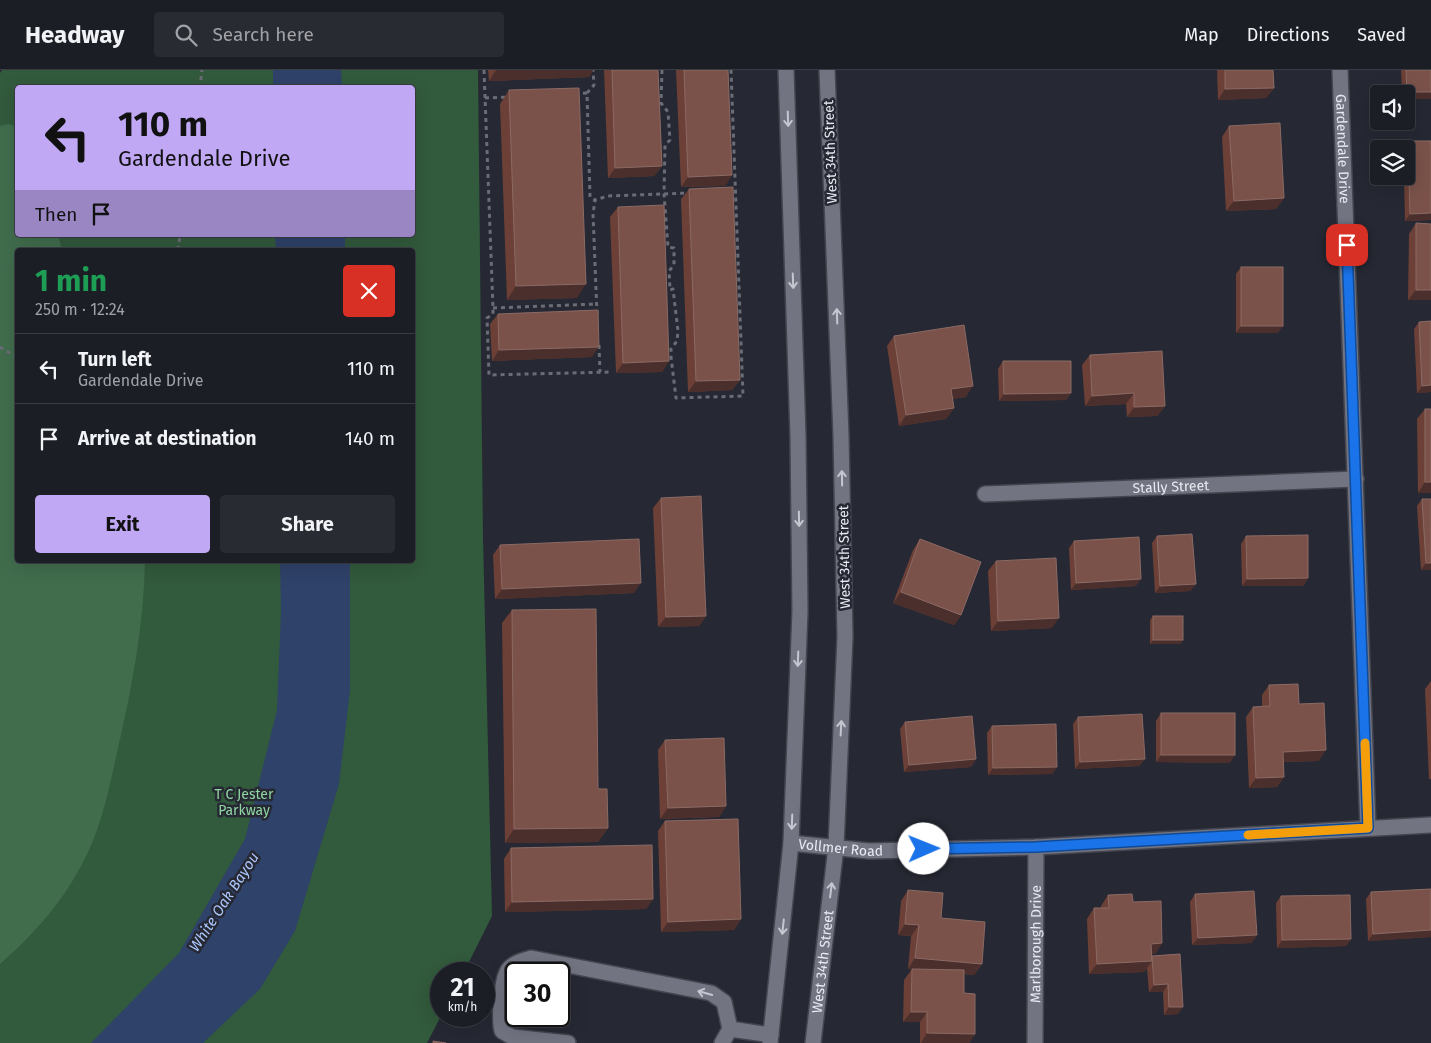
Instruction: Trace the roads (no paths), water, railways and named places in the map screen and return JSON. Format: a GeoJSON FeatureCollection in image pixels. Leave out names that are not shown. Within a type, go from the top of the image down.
{"type":"FeatureCollection","features":[{"type":"Feature","properties":{"kind":"street"},"geometry":{"type":"LineString","coordinates":[[730,1029],[771,1039],[791,843],[800,611],[798,436],[786,70]]}},
{"type":"Feature","properties":{"kind":"street","name":"West 34th Street"},"geometry":{"type":"LineString","coordinates":[[813,1043],[836,847],[845,637],[841,436],[827,70]]}},
{"type":"Feature","properties":{"kind":"street","name":"Gardendale Drive"},"geometry":{"type":"LineString","coordinates":[[1340,70],[1368,828]]}},
{"type":"Feature","properties":{"kind":"street","name":"Stally Street"},"geometry":{"type":"LineString","coordinates":[[985,494],[1356,479]]}},
{"type":"Feature","properties":{"kind":"street","name":"Vollmer Road"},"geometry":{"type":"LineString","coordinates":[[791,843],[869,850],[1036,847],[1431,825]]}},
{"type":"Feature","properties":{"kind":"street","name":"Marlborough Drive"},"geometry":{"type":"LineString","coordinates":[[1035,1043],[1036,847]]}},
{"type":"Feature","properties":{"kind":"street"},"geometry":{"type":"LineString","coordinates":[[568,1043],[512,1037],[502,1032],[498,1018],[507,971],[517,962],[531,958],[710,993],[724,1002],[730,1029],[722,1043]]}},
{"type":"Feature","properties":{"kind":"water"},"geometry":{"type":"Polygon","coordinates":[[[273,70],[341,70],[342,85],[273,85],[273,70]]]}},
{"type":"Feature","properties":{"kind":"water"},"geometry":{"type":"Polygon","coordinates":[[[275,237],[345,237],[345,248],[276,248],[275,237]]]}},
{"type":"Feature","properties":{"kind":"water","name":"White Oak Bayou"},"geometry":{"type":"Polygon","coordinates":[[[280,563],[350,563],[350,690],[339,784],[295,931],[260,989],[203,1043],[91,1043],[179,953],[245,839],[277,710],[281,611],[280,563]]]}},
{"type":"Feature","properties":{"kind":"park label","name":"T C Jester Parkway"},"geometry":{"type":"Point","coordinates":[244,802]}}]}
